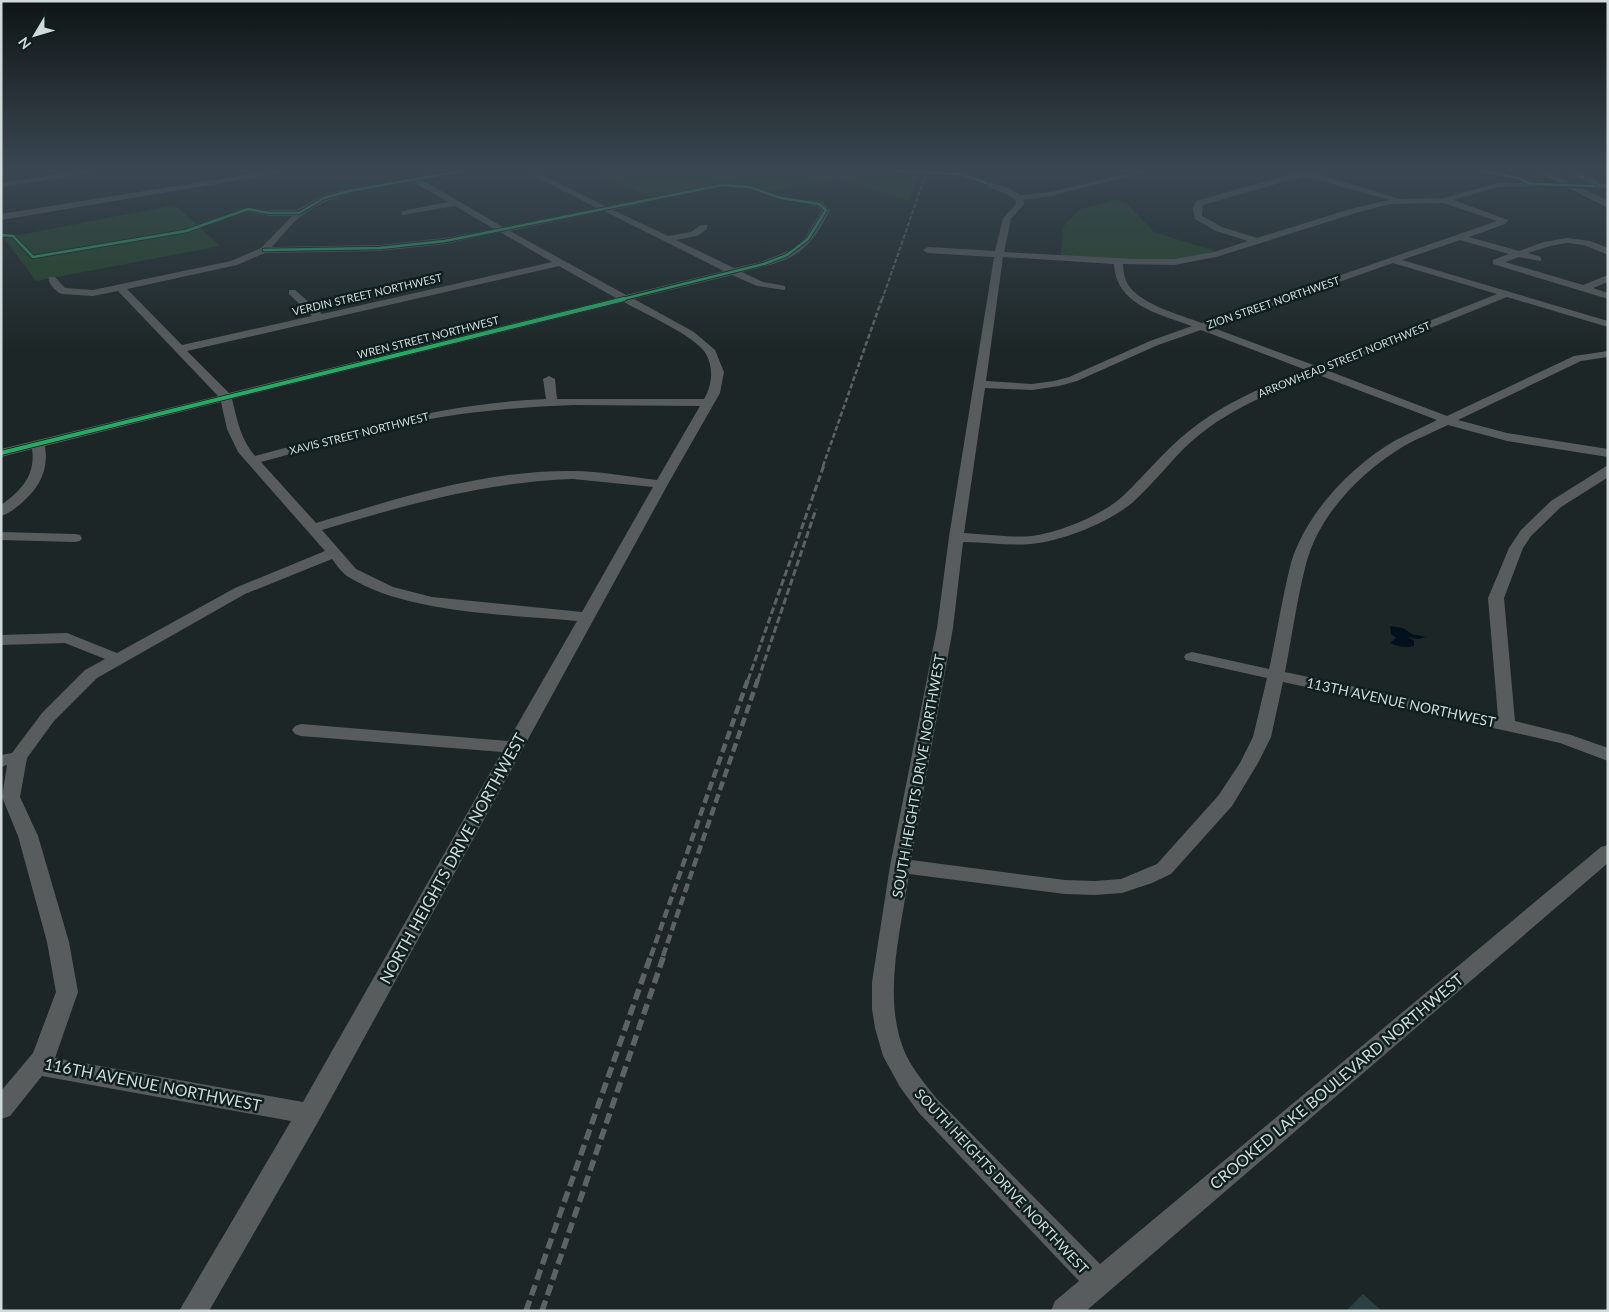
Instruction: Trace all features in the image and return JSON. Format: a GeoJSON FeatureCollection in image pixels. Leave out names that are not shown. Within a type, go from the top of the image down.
{"type":"FeatureCollection","features":[{"type":"Feature","properties":{"kind":"street"},"geometry":{"type":"LineString","coordinates":[[52,279],[58,288],[69,293],[92,292],[120,287],[228,264],[256,255],[264,250],[281,232]]}},
{"type":"Feature","properties":{"kind":"street"},"geometry":{"type":"LineString","coordinates":[[264,250],[354,249],[409,245],[490,232]]}},
{"type":"Feature","properties":{"kind":"street"},"geometry":{"type":"LineString","coordinates":[[508,232],[560,263],[627,298]]}},
{"type":"Feature","properties":{"kind":"street"},"geometry":{"type":"LineString","coordinates":[[652,232],[760,284],[782,288]]}},
{"type":"Feature","properties":{"kind":"street"},"geometry":{"type":"LineString","coordinates":[[667,240],[698,232]]}},
{"type":"Feature","properties":{"kind":"street","name":"WREN STREET NORTHWEST"},"geometry":{"type":"LineString","coordinates":[[1,453],[734,272],[791,255],[803,247],[815,232]]}},
{"type":"Feature","properties":{"kind":"street","name":"SOUTH HEIGHTS DRIVE NORTHWEST"},"geometry":{"type":"LineString","coordinates":[[1004,232],[956,537],[945,628],[900,866],[883,982],[883,1009],[886,1028],[895,1056],[908,1080],[928,1106],[1099,1282]]}},
{"type":"Feature","properties":{"kind":"street"},"geometry":{"type":"LineString","coordinates":[[1229,232],[1256,241]]}},
{"type":"Feature","properties":{"kind":"street"},"geometry":{"type":"LineString","coordinates":[[928,250],[1118,262],[1162,262],[1194,259],[1285,232]]}},
{"type":"Feature","properties":{"kind":"street","name":"ZION STREET NORTHWEST"},"geometry":{"type":"LineString","coordinates":[[979,384],[1015,387],[1055,384],[1089,373],[1154,343],[1473,232]]}},
{"type":"Feature","properties":{"kind":"street"},"geometry":{"type":"LineString","coordinates":[[1460,237],[1538,259]]}},
{"type":"Feature","properties":{"kind":"street"},"geometry":{"type":"LineString","coordinates":[[1608,252],[1595,245],[1574,240],[1545,244],[1496,262],[1608,296]]}},
{"type":"Feature","properties":{"kind":"street"},"geometry":{"type":"LineString","coordinates":[[1393,260],[1608,324]]}},
{"type":"Feature","properties":{"kind":"street"},"geometry":{"type":"LineString","coordinates":[[1118,262],[1121,282],[1133,295],[1158,310],[1446,420],[1492,434],[1608,453]]}},
{"type":"Feature","properties":{"kind":"street","name":"VERDIN STREET NORTHWEST"},"geometry":{"type":"LineString","coordinates":[[180,349],[560,263]]}},
{"type":"Feature","properties":{"kind":"street"},"geometry":{"type":"LineString","coordinates":[[1583,289],[1608,278]]}},
{"type":"Feature","properties":{"kind":"street"},"geometry":{"type":"LineString","coordinates":[[120,287],[226,397],[236,438],[251,461],[350,572],[388,590],[430,602],[586,617]]}},
{"type":"Feature","properties":{"kind":"street"},"geometry":{"type":"LineString","coordinates":[[292,292],[319,318]]}},
{"type":"Feature","properties":{"kind":"street","name":"ARROWHEAD STREET NORTHWEST"},"geometry":{"type":"LineString","coordinates":[[956,537],[1031,540],[1072,530],[1112,511],[1128,499],[1167,457],[1194,433],[1219,415],[1261,392],[1506,294]]}},
{"type":"Feature","properties":{"kind":"street","name":"NORTH HEIGHTS DRIVE NORTHWEST"},"geometry":{"type":"LineString","coordinates":[[193,1311],[309,1114],[660,484],[714,393],[718,372],[711,352],[690,334],[627,298]]}},
{"type":"Feature","properties":{"kind":"street"},"geometry":{"type":"LineString","coordinates":[[900,866],[1065,887],[1095,888],[1122,886],[1145,878],[1164,868],[1211,819],[1236,785],[1262,737],[1277,676],[1299,562],[1322,514],[1343,489],[1368,466],[1400,443],[1578,358],[1608,354]]}},
{"type":"Feature","properties":{"kind":"street"},"geometry":{"type":"LineString","coordinates":[[549,379],[552,402]]}},
{"type":"Feature","properties":{"kind":"street","name":"XAVIS STREET NORTHWEST"},"geometry":{"type":"LineString","coordinates":[[251,461],[383,425],[442,413],[524,403],[604,400],[707,403]]}},
{"type":"Feature","properties":{"kind":"street"},"geometry":{"type":"LineString","coordinates":[[1,512],[25,493],[36,479],[42,458],[38,444]]}},
{"type":"Feature","properties":{"kind":"street"},"geometry":{"type":"LineString","coordinates":[[1507,725],[1496,598],[1516,548],[1526,533],[1556,504],[1602,475],[1608,469]]}},
{"type":"Feature","properties":{"kind":"street"},"geometry":{"type":"LineString","coordinates":[[312,528],[434,493],[513,480],[573,476],[660,484]]}},
{"type":"Feature","properties":{"kind":"street"},"geometry":{"type":"LineString","coordinates":[[1,536],[75,538]]}},
{"type":"Feature","properties":{"kind":"street","name":"116TH AVENUE NORTHWEST"},"geometry":{"type":"LineString","coordinates":[[37,1065],[43,1058],[67,992],[58,942],[28,836],[11,797],[10,759],[91,674],[240,591],[334,553]]}},
{"type":"Feature","properties":{"kind":"street"},"geometry":{"type":"LineString","coordinates":[[1,640],[67,638],[119,659]]}},
{"type":"Feature","properties":{"kind":"street","name":"113TH AVENUE NORTHWEST"},"geometry":{"type":"LineString","coordinates":[[1192,657],[1507,725],[1564,739],[1608,755]]}},
{"type":"Feature","properties":{"kind":"street"},"geometry":{"type":"LineString","coordinates":[[301,730],[514,746]]}},
{"type":"Feature","properties":{"kind":"street","name":"CROOKED LAKE BOULEVARD NORTHWEST"},"geometry":{"type":"LineString","coordinates":[[1065,1311],[1608,852]]}},
{"type":"Feature","properties":{"kind":"street"},"geometry":{"type":"LineString","coordinates":[[1,1109],[37,1065]]}},
{"type":"Feature","properties":{"kind":"street","name":"116TH AVENUE NORTHWEST"},"geometry":{"type":"LineString","coordinates":[[37,1065],[309,1114]]}},
{"type":"Feature","properties":{"kind":"green space"},"geometry":{"type":"Polygon","coordinates":[[[34,232],[205,232],[219,245],[36,281],[4,238],[34,232]]]}},
{"type":"Feature","properties":{"kind":"green space"},"geometry":{"type":"Polygon","coordinates":[[[1063,232],[1155,232],[1215,251],[1196,256],[1158,260],[1061,256],[1063,232]]]}},
{"type":"Feature","properties":{"kind":"water"},"geometry":{"type":"Polygon","coordinates":[[[1390,626],[1403,628],[1412,634],[1426,637],[1418,639],[1408,637],[1414,641],[1414,646],[1396,645],[1390,643],[1396,638],[1391,634],[1390,626]]]}},
{"type":"Feature","properties":{"kind":"building"},"geometry":{"type":"Polygon","coordinates":[[[1363,1294],[1382,1311],[1346,1311],[1363,1294]]]}},
{"type":"Feature","properties":{"kind":"railway"},"geometry":{"type":"LineString","coordinates":[[882,300],[906,232]]}},
{"type":"Feature","properties":{"kind":"railway"},"geometry":{"type":"LineString","coordinates":[[823,466],[882,299]]}},
{"type":"Feature","properties":{"kind":"railway"},"geometry":{"type":"LineString","coordinates":[[748,680],[824,465]]}},
{"type":"Feature","properties":{"kind":"railway"},"geometry":{"type":"LineString","coordinates":[[758,680],[816,509]]}},
{"type":"Feature","properties":{"kind":"railway"},"geometry":{"type":"LineString","coordinates":[[651,956],[748,679]]}},
{"type":"Feature","properties":{"kind":"railway"},"geometry":{"type":"LineString","coordinates":[[663,956],[758,679]]}},
{"type":"Feature","properties":{"kind":"railway"},"geometry":{"type":"LineString","coordinates":[[526,1311],[651,955]]}},
{"type":"Feature","properties":{"kind":"railway"},"geometry":{"type":"LineString","coordinates":[[542,1311],[664,955]]}},
{"type":"Feature","properties":{"kind":"cycle path"},"geometry":{"type":"LineString","coordinates":[[1,235],[13,236],[33,257],[179,232]]}},
{"type":"Feature","properties":{"kind":"cycle path"},"geometry":{"type":"LineString","coordinates":[[264,250],[380,248],[445,241],[488,232]]}},
{"type":"Feature","properties":{"kind":"cycle path"},"geometry":{"type":"LineString","coordinates":[[1,453],[764,264],[796,251],[814,232]]}}]}
